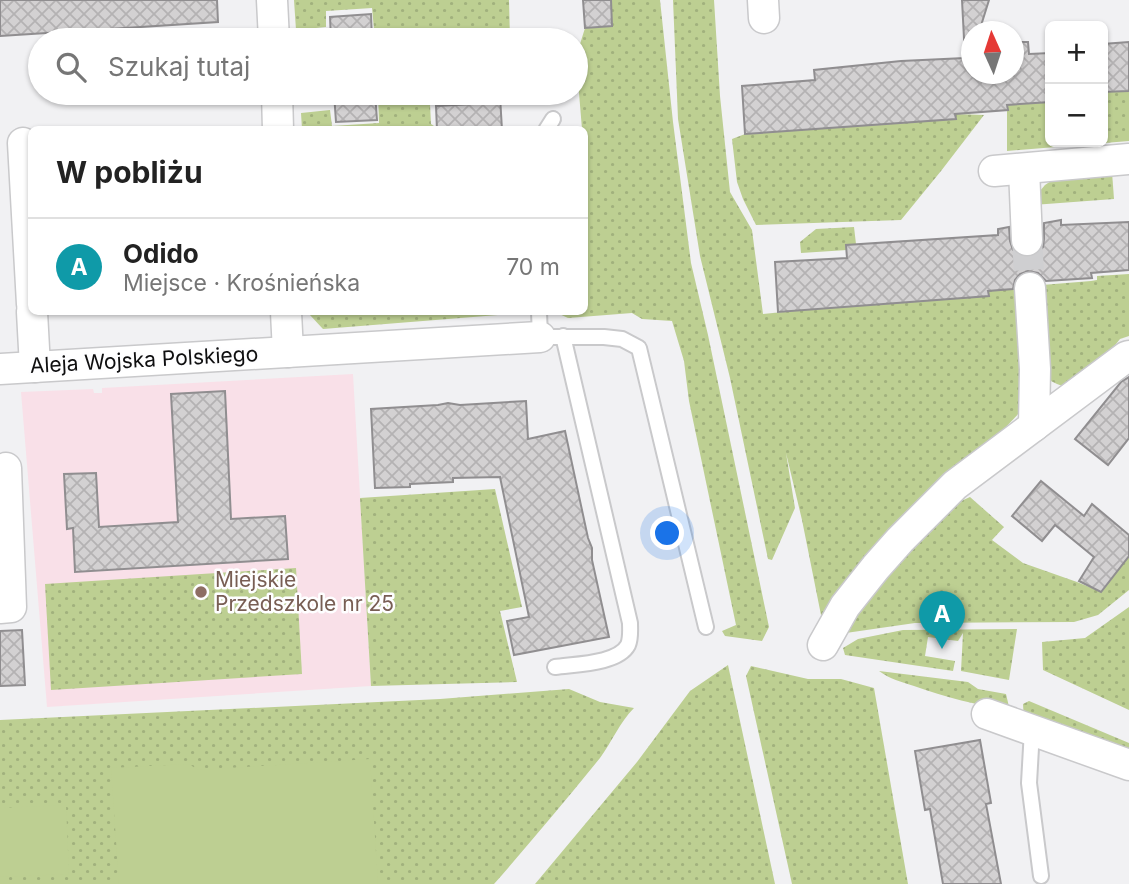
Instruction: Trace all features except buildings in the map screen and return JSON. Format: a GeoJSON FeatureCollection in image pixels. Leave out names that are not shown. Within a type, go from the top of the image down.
{"type":"FeatureCollection","features":[{"type":"Feature","properties":{"kind":"street"},"geometry":{"type":"LineString","coordinates":[[272,0],[273,28]]}},
{"type":"Feature","properties":{"kind":"street"},"geometry":{"type":"LineString","coordinates":[[277,105],[278,126]]}},
{"type":"Feature","properties":{"kind":"street"},"geometry":{"type":"LineString","coordinates":[[23,143],[28,232]]}},
{"type":"Feature","properties":{"kind":"street"},"geometry":{"type":"LineString","coordinates":[[994,171],[1129,159]]}},
{"type":"Feature","properties":{"kind":"street"},"geometry":{"type":"LineString","coordinates":[[1024,169],[1027,240]]}},
{"type":"Feature","properties":{"kind":"street"},"geometry":{"type":"LineString","coordinates":[[1030,288],[1035,369],[1034,426]]}},
{"type":"Feature","properties":{"kind":"street"},"geometry":{"type":"LineString","coordinates":[[32,315],[35,367]]}},
{"type":"Feature","properties":{"kind":"street","name":"Aleja Wojska Polskiego"},"geometry":{"type":"LineString","coordinates":[[286,315],[288,352]]}},
{"type":"Feature","properties":{"kind":"street","name":"Aleja Wojska Polskiego"},"geometry":{"type":"LineString","coordinates":[[0,369],[288,352],[547,328]]}},
{"type":"Feature","properties":{"kind":"street"},"geometry":{"type":"LineString","coordinates":[[823,645],[845,607],[876,567],[955,485],[1129,356]]}},
{"type":"Feature","properties":{"kind":"street"},"geometry":{"type":"LineString","coordinates":[[0,608],[11,607],[6,468]]}},
{"type":"Feature","properties":{"kind":"street"},"geometry":{"type":"LineString","coordinates":[[987,714],[1129,765]]}},
{"type":"Feature","properties":{"kind":"lane"},"geometry":{"type":"LineString","coordinates":[[555,667],[611,658],[620,654],[628,645],[631,633],[547,328],[622,339],[639,348],[706,627]]}},
{"type":"Feature","properties":{"kind":"lane"},"geometry":{"type":"LineString","coordinates":[[1032,730],[1029,783],[1041,876]]}},
{"type":"Feature","properties":{"kind":"shaded area","name":"Miejskie Przedszkole nr 25"},"geometry":{"type":"Polygon","coordinates":[[[353,374],[371,686],[47,707],[21,392],[93,389],[94,393],[102,393],[102,388],[353,374]]]}},
{"type":"Feature","properties":{"kind":"green space"},"geometry":{"type":"Polygon","coordinates":[[[294,0],[509,0],[510,28],[374,28],[372,8],[326,11],[326,27],[296,28],[294,0]]]}},
{"type":"Feature","properties":{"kind":"green space"},"geometry":{"type":"Polygon","coordinates":[[[611,0],[660,0],[691,263],[769,627],[762,641],[725,636],[722,631],[736,625],[689,401],[684,361],[672,321],[642,319],[632,313],[568,318],[562,315],[588,315],[588,126],[582,126],[580,105],[588,105],[588,28],[585,28],[612,26],[611,0]]]}},
{"type":"Feature","properties":{"kind":"green space"},"geometry":{"type":"Polygon","coordinates":[[[673,0],[714,0],[730,192],[752,230],[763,314],[1021,288],[1020,412],[824,630],[786,453],[795,508],[772,560],[768,559],[730,378],[700,256],[678,119],[673,0]]]}},
{"type":"Feature","properties":{"kind":"green space"},"geometry":{"type":"Polygon","coordinates":[[[1129,91],[1129,141],[1108,143],[1108,92],[1129,91]]]}},
{"type":"Feature","properties":{"kind":"green space"},"geometry":{"type":"Polygon","coordinates":[[[1045,102],[1045,147],[1056,147],[1007,151],[1007,105],[1045,102]]]}},
{"type":"Feature","properties":{"kind":"green space"},"geometry":{"type":"Polygon","coordinates":[[[378,105],[430,105],[431,124],[434,126],[332,126],[379,123],[378,105]]]}},
{"type":"Feature","properties":{"kind":"green space"},"geometry":{"type":"Polygon","coordinates":[[[330,110],[332,126],[302,126],[301,113],[330,110]]]}},
{"type":"Feature","properties":{"kind":"green space"},"geometry":{"type":"Polygon","coordinates":[[[955,114],[984,115],[901,220],[756,225],[743,199],[737,182],[732,139],[745,134],[955,119],[955,114]]]}},
{"type":"Feature","properties":{"kind":"green space"},"geometry":{"type":"Polygon","coordinates":[[[1112,172],[1114,199],[1033,205],[1033,199],[1054,179],[1112,172]]]}},
{"type":"Feature","properties":{"kind":"green space"},"geometry":{"type":"Polygon","coordinates":[[[854,227],[856,244],[847,245],[847,250],[801,253],[800,242],[816,229],[854,227]]]}},
{"type":"Feature","properties":{"kind":"green space"},"geometry":{"type":"Polygon","coordinates":[[[1129,274],[1129,336],[1120,339],[1100,364],[1068,388],[1045,378],[1042,285],[1091,281],[1097,280],[1097,276],[1129,274]]]}},
{"type":"Feature","properties":{"kind":"green space"},"geometry":{"type":"Polygon","coordinates":[[[310,315],[498,315],[323,329],[310,315]]]}},
{"type":"Feature","properties":{"kind":"green space"},"geometry":{"type":"Polygon","coordinates":[[[495,489],[522,607],[500,611],[517,682],[371,686],[360,498],[495,489]]]}},
{"type":"Feature","properties":{"kind":"green space"},"geometry":{"type":"Polygon","coordinates":[[[970,497],[1004,527],[992,540],[1023,563],[1099,591],[1103,590],[1129,556],[1129,590],[1098,615],[1074,622],[915,623],[832,635],[934,513],[970,497]]]}},
{"type":"Feature","properties":{"kind":"green space"},"geometry":{"type":"Polygon","coordinates":[[[296,568],[302,674],[51,690],[45,584],[296,568]]]}},
{"type":"Feature","properties":{"kind":"green space"},"geometry":{"type":"Polygon","coordinates":[[[1129,607],[1129,710],[1043,670],[1042,642],[1085,638],[1129,607]]]}},
{"type":"Feature","properties":{"kind":"green space"},"geometry":{"type":"Polygon","coordinates":[[[1017,629],[1009,680],[961,671],[963,633],[958,641],[928,637],[925,656],[955,661],[953,671],[845,655],[843,648],[858,639],[903,630],[1017,629]]]}},
{"type":"Feature","properties":{"kind":"green space"},"geometry":{"type":"Polygon","coordinates":[[[728,665],[775,884],[535,884],[637,762],[690,691],[728,665]]]}},
{"type":"Feature","properties":{"kind":"green space"},"geometry":{"type":"Polygon","coordinates":[[[751,666],[808,679],[841,679],[874,688],[908,884],[792,884],[746,676],[751,666]]]}},
{"type":"Feature","properties":{"kind":"green space"},"geometry":{"type":"Polygon","coordinates":[[[879,671],[968,682],[978,689],[1006,694],[1010,711],[937,694],[879,671]]]}},
{"type":"Feature","properties":{"kind":"green space"},"geometry":{"type":"Polygon","coordinates":[[[569,689],[600,702],[634,708],[600,758],[494,884],[0,884],[0,720],[440,699],[569,689]]]}},
{"type":"Feature","properties":{"kind":"green space"},"geometry":{"type":"Polygon","coordinates":[[[1029,701],[1129,743],[1129,756],[1024,719],[1023,704],[1029,701]]]}},
{"type":"Feature","properties":{"kind":"green space"},"geometry":{"type":"Polygon","coordinates":[[[370,759],[378,884],[119,884],[111,768],[189,764],[198,770],[370,759]]]}},
{"type":"Feature","properties":{"kind":"green space"},"geometry":{"type":"Polygon","coordinates":[[[66,805],[69,874],[0,877],[0,808],[66,805]]]}},
{"type":"Feature","properties":{"kind":"tunnel"},"geometry":{"type":"LineString","coordinates":[[1027,240],[1030,288]]}},
{"type":"Feature","properties":{"kind":"place","name":"Miejskie Przedszkole nr 25"},"geometry":{"type":"Point","coordinates":[201,592]}},
{"type":"Feature","properties":{"kind":"place","name":"Odido"},"geometry":{"type":"Point","coordinates":[942,649]}}]}
